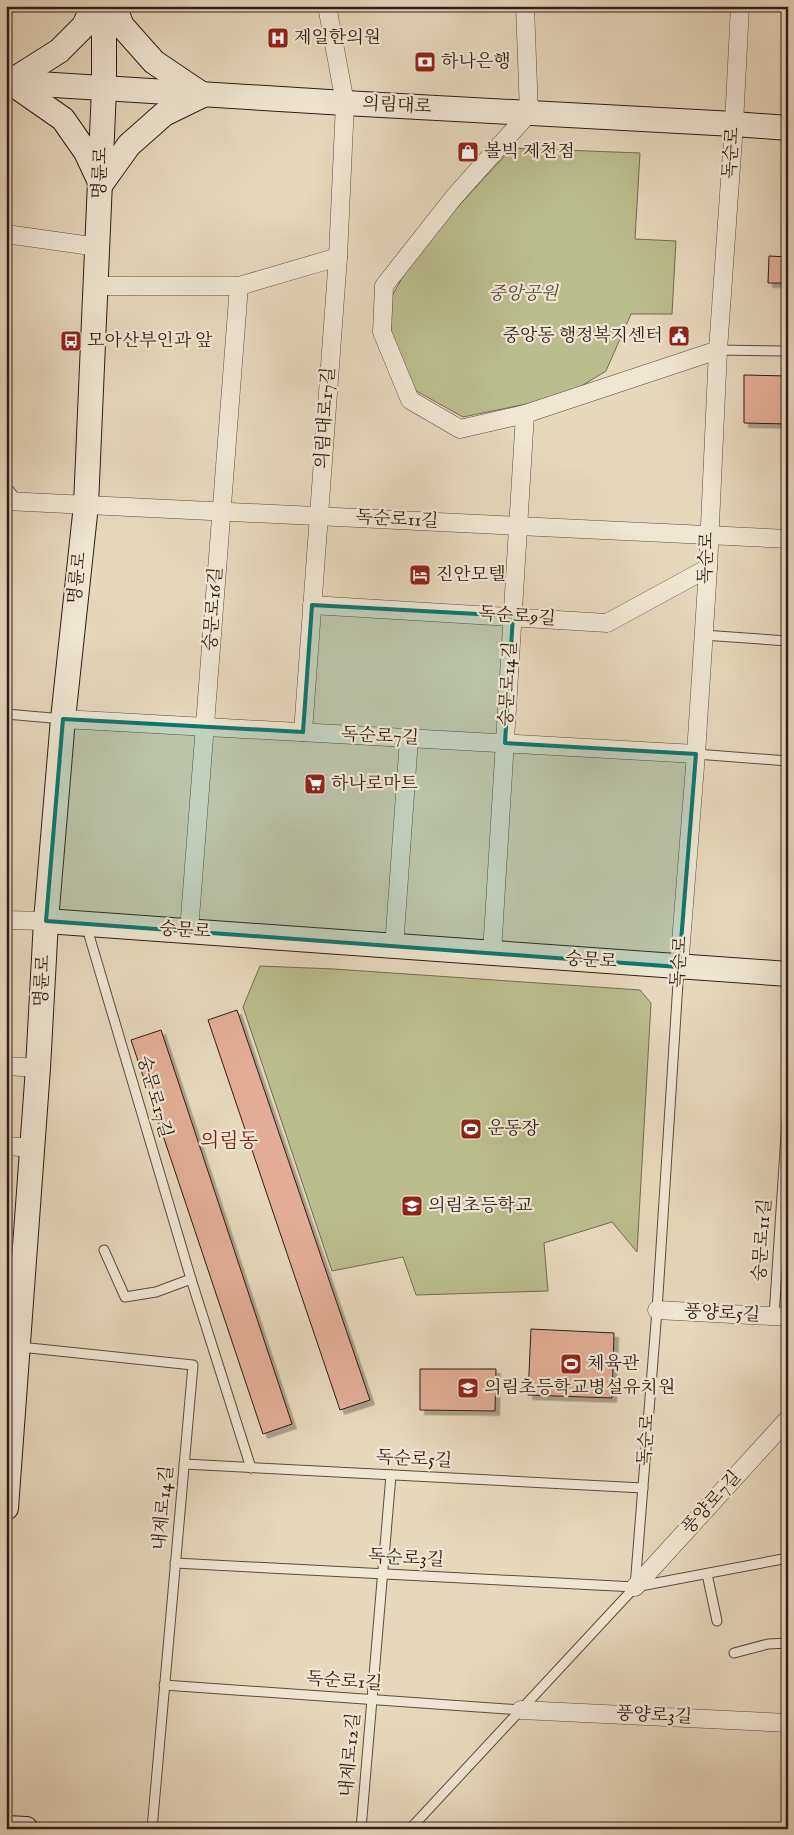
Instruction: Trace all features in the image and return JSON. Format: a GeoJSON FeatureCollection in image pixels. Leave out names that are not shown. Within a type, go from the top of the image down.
{"type":"FeatureCollection","features":[{"type":"Feature","properties":{"kind":"street"},"geometry":{"type":"LineString","coordinates":[[93,6],[84,26],[59,51],[8,82],[63,119],[86,152],[101,184],[129,146],[164,114],[203,95]]}},
{"type":"Feature","properties":{"kind":"street","name":"명륜로"},"geometry":{"type":"LineString","coordinates":[[6,1508],[38,1068],[46,921],[63,718],[86,505],[101,184],[104,6]]}},
{"type":"Feature","properties":{"kind":"street"},"geometry":{"type":"LineString","coordinates":[[114,6],[122,26],[154,62],[203,95]]}},
{"type":"Feature","properties":{"kind":"street","name":"의림대로17길"},"geometry":{"type":"LineString","coordinates":[[303,732],[338,257],[345,103],[327,6]]}},
{"type":"Feature","properties":{"kind":"street"},"geometry":{"type":"LineString","coordinates":[[526,6],[529,113],[454,197],[384,286],[382,332],[410,400],[460,429],[525,414],[718,350]]}},
{"type":"Feature","properties":{"kind":"street","name":"독순로"},"geometry":{"type":"LineString","coordinates":[[680,967],[704,635],[718,350],[734,124],[740,6]]}},
{"type":"Feature","properties":{"kind":"street","name":"의림대로"},"geometry":{"type":"LineString","coordinates":[[8,82],[788,128]]}},
{"type":"Feature","properties":{"kind":"street"},"geometry":{"type":"LineString","coordinates":[[6,234],[98,246]]}},
{"type":"Feature","properties":{"kind":"street"},"geometry":{"type":"LineString","coordinates":[[96,286],[239,286],[338,257]]}},
{"type":"Feature","properties":{"kind":"street","name":"숭문로16길"},"geometry":{"type":"LineString","coordinates":[[189,931],[239,286]]}},
{"type":"Feature","properties":{"kind":"street","name":"숭문로14길"},"geometry":{"type":"LineString","coordinates":[[492,953],[525,414]]}},
{"type":"Feature","properties":{"kind":"street","name":"독순로11길"},"geometry":{"type":"LineString","coordinates":[[12,502],[788,539]]}},
{"type":"Feature","properties":{"kind":"street","name":"독순로9길"},"geometry":{"type":"LineString","coordinates":[[312,605],[607,623],[708,568]]}},
{"type":"Feature","properties":{"kind":"street","name":"독순로7길"},"geometry":{"type":"LineString","coordinates":[[63,718],[696,754]]}},
{"type":"Feature","properties":{"kind":"street"},"geometry":{"type":"LineString","coordinates":[[394,947],[409,738]]}},
{"type":"Feature","properties":{"kind":"street","name":"숭문로"},"geometry":{"type":"LineString","coordinates":[[6,920],[46,921],[788,974]]}},
{"type":"Feature","properties":{"kind":"street"},"geometry":{"type":"LineString","coordinates":[[6,1066],[38,1068]]}},
{"type":"Feature","properties":{"kind":"street"},"geometry":{"type":"LineString","coordinates":[[7,1147],[32,1148]]}},
{"type":"Feature","properties":{"kind":"street","name":"풍양로5길"},"geometry":{"type":"LineString","coordinates":[[657,1310],[781,1317]]}},
{"type":"Feature","properties":{"kind":"street","name":"풍양로7길"},"geometry":{"type":"LineString","coordinates":[[635,1587],[788,1419]]}},
{"type":"Feature","properties":{"kind":"street","name":"풍양로3길"},"geometry":{"type":"LineString","coordinates":[[521,1710],[788,1723]]}},
{"type":"Feature","properties":{"kind":"street"},"geometry":{"type":"LineString","coordinates":[[6,1828],[26,1829]]}},
{"type":"Feature","properties":{"kind":"lane"},"geometry":{"type":"LineString","coordinates":[[718,350],[788,351]]}},
{"type":"Feature","properties":{"kind":"lane"},"geometry":{"type":"LineString","coordinates":[[6,486],[12,502]]}},
{"type":"Feature","properties":{"kind":"lane"},"geometry":{"type":"LineString","coordinates":[[704,635],[788,641]]}},
{"type":"Feature","properties":{"kind":"lane"},"geometry":{"type":"LineString","coordinates":[[6,714],[63,718]]}},
{"type":"Feature","properties":{"kind":"lane"},"geometry":{"type":"LineString","coordinates":[[696,754],[788,761]]}},
{"type":"Feature","properties":{"kind":"lane","name":"숭문로17길"},"geometry":{"type":"LineString","coordinates":[[86,924],[191,1280],[251,1468]]}},
{"type":"Feature","properties":{"kind":"lane","name":"독순로"},"geometry":{"type":"LineString","coordinates":[[635,1587],[657,1310],[680,967]]}},
{"type":"Feature","properties":{"kind":"lane","name":"숭문로11길"},"geometry":{"type":"LineString","coordinates":[[781,1317],[788,1105]]}},
{"type":"Feature","properties":{"kind":"lane"},"geometry":{"type":"LineString","coordinates":[[104,1250],[125,1297],[156,1292],[191,1280]]}},
{"type":"Feature","properties":{"kind":"lane","name":"내제로14길"},"geometry":{"type":"LineString","coordinates":[[18,1347],[193,1364],[152,1829]]}},
{"type":"Feature","properties":{"kind":"lane","name":"독순로5길"},"geometry":{"type":"LineString","coordinates":[[184,1464],[643,1488]]}},
{"type":"Feature","properties":{"kind":"lane","name":"내제로12길"},"geometry":{"type":"LineString","coordinates":[[361,1829],[392,1475]]}},
{"type":"Feature","properties":{"kind":"lane","name":"독순로3길"},"geometry":{"type":"LineString","coordinates":[[175,1563],[635,1587],[788,1558]]}},
{"type":"Feature","properties":{"kind":"lane"},"geometry":{"type":"LineString","coordinates":[[707,1574],[717,1621]]}},
{"type":"Feature","properties":{"kind":"lane"},"geometry":{"type":"LineString","coordinates":[[410,1829],[635,1587]]}},
{"type":"Feature","properties":{"kind":"lane"},"geometry":{"type":"LineString","coordinates":[[734,1652],[768,1644],[788,1642]]}},
{"type":"Feature","properties":{"kind":"lane","name":"독순로1길"},"geometry":{"type":"LineString","coordinates":[[164,1686],[521,1710]]}},
{"type":"Feature","properties":{"kind":"highlighted area"},"geometry":{"type":"Polygon","coordinates":[[[312,605],[513,616],[505,743],[696,754],[679,967],[46,921],[63,719],[303,732],[312,605]]]}},
{"type":"Feature","properties":{"kind":"green space","name":"중앙공원"},"geometry":{"type":"Polygon","coordinates":[[[512,148],[640,153],[635,239],[676,241],[672,314],[631,314],[606,371],[565,396],[463,417],[411,388],[391,334],[392,296],[417,251],[512,148]]]}},
{"type":"Feature","properties":{"kind":"green space"},"geometry":{"type":"Polygon","coordinates":[[[260,966],[334,969],[640,990],[651,1003],[637,1252],[612,1222],[544,1243],[548,1291],[416,1295],[403,1257],[332,1271],[243,1007],[260,966]]]}},
{"type":"Feature","properties":{"kind":"building"},"geometry":{"type":"Polygon","coordinates":[[[769,256],[788,257],[788,283],[768,283],[769,256]]]}},
{"type":"Feature","properties":{"kind":"building"},"geometry":{"type":"Polygon","coordinates":[[[744,375],[788,376],[788,424],[744,423],[744,375]]]}},
{"type":"Feature","properties":{"kind":"building"},"geometry":{"type":"Polygon","coordinates":[[[237,1010],[370,1400],[340,1410],[208,1020],[237,1010]]]}},
{"type":"Feature","properties":{"kind":"building"},"geometry":{"type":"Polygon","coordinates":[[[161,1030],[292,1424],[263,1434],[131,1040],[161,1030]]]}},
{"type":"Feature","properties":{"kind":"building","name":"체육관"},"geometry":{"type":"Polygon","coordinates":[[[531,1329],[614,1333],[612,1398],[528,1395],[531,1329]]]}},
{"type":"Feature","properties":{"kind":"building"},"geometry":{"type":"Polygon","coordinates":[[[420,1369],[496,1369],[495,1411],[420,1410],[420,1369]]]}},
{"type":"Feature","properties":{"kind":"place","name":"제일한의원"},"geometry":{"type":"Point","coordinates":[278,38]}},
{"type":"Feature","properties":{"kind":"place","name":"하나은행"},"geometry":{"type":"Point","coordinates":[425,62]}},
{"type":"Feature","properties":{"kind":"place","name":"볼빅 제천점"},"geometry":{"type":"Point","coordinates":[468,152]}},
{"type":"Feature","properties":{"kind":"place","name":"중앙동 행정복지센터"},"geometry":{"type":"Point","coordinates":[679,336]}},
{"type":"Feature","properties":{"kind":"place","name":"모아산부인과 앞"},"geometry":{"type":"Point","coordinates":[71,341]}},
{"type":"Feature","properties":{"kind":"place","name":"진안모텔"},"geometry":{"type":"Point","coordinates":[420,575]}},
{"type":"Feature","properties":{"kind":"place","name":"하나로마트"},"geometry":{"type":"Point","coordinates":[315,784]}},
{"type":"Feature","properties":{"kind":"place","name":"운동장"},"geometry":{"type":"Point","coordinates":[471,1129]}},
{"type":"Feature","properties":{"kind":"place","name":"의림초등학교"},"geometry":{"type":"Point","coordinates":[412,1206]}},
{"type":"Feature","properties":{"kind":"place","name":"체육관"},"geometry":{"type":"Point","coordinates":[571,1364]}},
{"type":"Feature","properties":{"kind":"place","name":"의림초등학교병설유치원"},"geometry":{"type":"Point","coordinates":[468,1388]}},
{"type":"Feature","properties":{"kind":"district","name":"의림동"},"geometry":{"type":"Point","coordinates":[229,1141]}}]}
